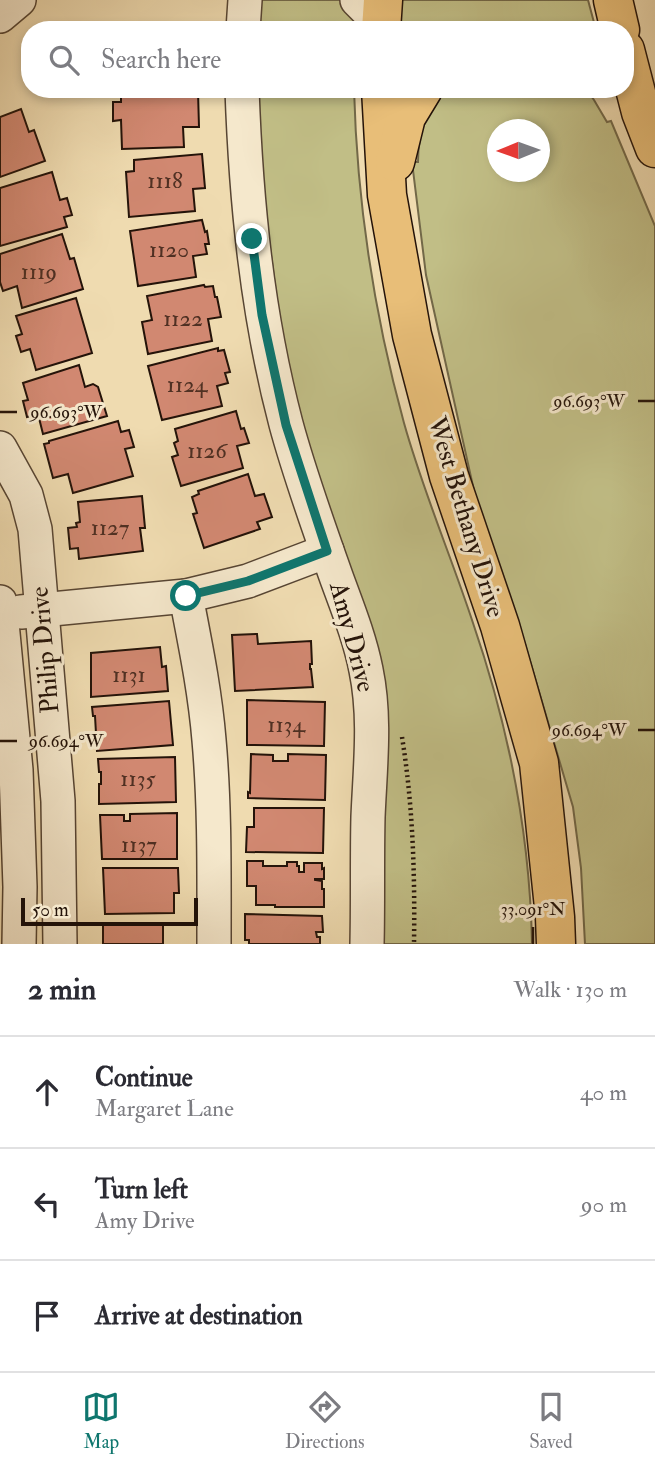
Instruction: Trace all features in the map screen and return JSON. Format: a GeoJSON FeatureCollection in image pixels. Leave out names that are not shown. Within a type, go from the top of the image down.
{"type":"FeatureCollection","features":[{"type":"Feature","properties":{"kind":"main road"},"geometry":{"type":"LineString","coordinates":[[613,0],[618,21]]}},
{"type":"Feature","properties":{"kind":"main road","name":"West Bethany Drive"},"geometry":{"type":"LineString","coordinates":[[382,98],[387,195],[412,335],[449,476],[500,626],[539,763],[556,944]]}},
{"type":"Feature","properties":{"kind":"main road"},"geometry":{"type":"LineString","coordinates":[[387,195],[406,117],[418,98]]}},
{"type":"Feature","properties":{"kind":"main road"},"geometry":{"type":"LineString","coordinates":[[629,101],[655,148]]}},
{"type":"Feature","properties":{"kind":"street"},"geometry":{"type":"LineString","coordinates":[[0,16],[19,0]]}},
{"type":"Feature","properties":{"kind":"street"},"geometry":{"type":"LineString","coordinates":[[244,21],[245,0]]}},
{"type":"Feature","properties":{"kind":"street","name":"Amy Drive"},"geometry":{"type":"LineString","coordinates":[[242,98],[248,200],[262,315],[286,425],[355,629],[366,670],[372,721],[367,944]]}},
{"type":"Feature","properties":{"kind":"street","name":"Philip Drive"},"geometry":{"type":"LineString","coordinates":[[0,448],[26,495],[35,529],[58,801],[60,944]]}},
{"type":"Feature","properties":{"kind":"street"},"geometry":{"type":"LineString","coordinates":[[1,614],[186,596],[248,581],[327,551]]}},
{"type":"Feature","properties":{"kind":"street"},"geometry":{"type":"LineString","coordinates":[[186,596],[209,739],[214,944]]}},
{"type":"Feature","properties":{"kind":"street","name":"Philip Drive"},"geometry":{"type":"LineString","coordinates":[[0,602],[16,770],[19,944]]}},
{"type":"Feature","properties":{"kind":"shaded area"},"geometry":{"type":"Polygon","coordinates":[[[252,0],[358,0],[357,21],[251,21],[252,0]]]}},
{"type":"Feature","properties":{"kind":"shaded area"},"geometry":{"type":"Polygon","coordinates":[[[400,0],[588,0],[594,21],[399,21],[400,0]]]}},
{"type":"Feature","properties":{"kind":"shaded area"},"geometry":{"type":"Polygon","coordinates":[[[250,98],[354,98],[363,216],[384,341],[404,423],[486,662],[507,741],[522,821],[532,944],[376,944],[378,699],[293,421],[250,98]]]}},
{"type":"Feature","properties":{"kind":"shaded area"},"geometry":{"type":"Polygon","coordinates":[[[438,98],[593,98],[607,122],[611,121],[655,226],[655,944],[585,944],[581,868],[573,807],[525,644],[479,513],[426,275],[412,162],[418,162],[422,132],[428,114],[438,98]]]}},
{"type":"Feature","properties":{"kind":"building"},"geometry":{"type":"Polygon","coordinates":[[[121,98],[198,98],[199,127],[183,127],[184,147],[122,149],[121,120],[113,121],[113,102],[121,102],[121,98]]]}},
{"type":"Feature","properties":{"kind":"building"},"geometry":{"type":"Polygon","coordinates":[[[21,109],[29,132],[34,130],[45,161],[0,177],[0,117],[21,109]]]}},
{"type":"Feature","properties":{"kind":"building"},"geometry":{"type":"Polygon","coordinates":[[[202,154],[205,188],[193,189],[195,211],[129,217],[126,172],[134,171],[134,160],[202,154]]]}},
{"type":"Feature","properties":{"kind":"building"},"geometry":{"type":"Polygon","coordinates":[[[52,172],[60,200],[67,198],[72,215],[64,217],[67,227],[0,246],[0,188],[52,172]]]}},
{"type":"Feature","properties":{"kind":"building"},"geometry":{"type":"Polygon","coordinates":[[[202,220],[209,244],[205,244],[207,254],[193,256],[196,277],[138,286],[130,231],[202,220]]]}},
{"type":"Feature","properties":{"kind":"building"},"geometry":{"type":"Polygon","coordinates":[[[62,234],[70,259],[74,258],[83,289],[22,308],[17,286],[3,291],[0,282],[0,254],[62,234]]]}},
{"type":"Feature","properties":{"kind":"building"},"geometry":{"type":"Polygon","coordinates":[[[204,285],[213,286],[221,317],[208,319],[212,341],[148,354],[142,322],[152,320],[147,296],[204,285]]]}},
{"type":"Feature","properties":{"kind":"building"},"geometry":{"type":"Polygon","coordinates":[[[76,298],[92,353],[36,370],[30,349],[21,352],[16,336],[22,334],[16,316],[76,298]]]}},
{"type":"Feature","properties":{"kind":"building"},"geometry":{"type":"Polygon","coordinates":[[[218,348],[218,351],[224,350],[230,372],[225,373],[228,383],[217,386],[222,406],[162,420],[148,366],[218,348]]]}},
{"type":"Feature","properties":{"kind":"building"},"geometry":{"type":"Polygon","coordinates":[[[79,365],[85,387],[93,384],[98,387],[107,416],[43,434],[38,414],[27,417],[23,401],[28,400],[23,383],[79,365]]]}},
{"type":"Feature","properties":{"kind":"building"},"geometry":{"type":"Polygon","coordinates":[[[236,411],[241,429],[244,428],[249,443],[237,446],[243,468],[181,486],[172,457],[178,455],[174,443],[178,441],[175,429],[236,411]]]}},
{"type":"Feature","properties":{"kind":"building"},"geometry":{"type":"Polygon","coordinates":[[[118,421],[121,432],[129,430],[134,447],[125,449],[133,476],[73,493],[68,474],[53,478],[44,444],[118,421]]]}},
{"type":"Feature","properties":{"kind":"building"},"geometry":{"type":"Polygon","coordinates":[[[248,474],[255,496],[264,494],[272,517],[257,522],[260,529],[204,548],[193,514],[197,513],[192,497],[199,494],[198,491],[248,474]]]}},
{"type":"Feature","properties":{"kind":"building"},"geometry":{"type":"Polygon","coordinates":[[[142,496],[145,528],[140,528],[143,551],[79,559],[78,548],[70,549],[68,528],[77,527],[76,523],[80,522],[78,502],[142,496]]]}},
{"type":"Feature","properties":{"kind":"building"},"geometry":{"type":"Polygon","coordinates":[[[257,634],[258,644],[311,641],[310,669],[313,687],[235,691],[232,635],[257,634]]]}},
{"type":"Feature","properties":{"kind":"building"},"geometry":{"type":"Polygon","coordinates":[[[160,647],[162,667],[166,666],[168,691],[91,697],[91,653],[160,647]]]}},
{"type":"Feature","properties":{"kind":"building"},"geometry":{"type":"Polygon","coordinates":[[[247,700],[325,702],[324,746],[247,745],[247,700]]]}},
{"type":"Feature","properties":{"kind":"building"},"geometry":{"type":"Polygon","coordinates":[[[169,701],[173,745],[97,751],[92,707],[169,701]]]}},
{"type":"Feature","properties":{"kind":"building"},"geometry":{"type":"Polygon","coordinates":[[[251,754],[273,755],[273,761],[288,761],[288,754],[326,755],[325,800],[248,798],[251,754]]]}},
{"type":"Feature","properties":{"kind":"building"},"geometry":{"type":"Polygon","coordinates":[[[175,757],[176,802],[99,804],[101,772],[98,759],[175,757]]]}},
{"type":"Feature","properties":{"kind":"building"},"geometry":{"type":"Polygon","coordinates":[[[254,808],[324,808],[323,853],[246,852],[247,827],[254,827],[254,808]]]}},
{"type":"Feature","properties":{"kind":"building"},"geometry":{"type":"Polygon","coordinates":[[[177,813],[177,859],[102,859],[100,815],[124,815],[124,821],[130,821],[130,814],[177,813]]]}},
{"type":"Feature","properties":{"kind":"building"},"geometry":{"type":"Polygon","coordinates":[[[247,861],[263,861],[263,866],[287,866],[287,862],[297,862],[299,872],[304,872],[304,863],[322,863],[324,879],[315,880],[322,881],[324,907],[256,905],[256,886],[247,886],[247,861]]]}},
{"type":"Feature","properties":{"kind":"building"},"geometry":{"type":"Polygon","coordinates":[[[103,868],[178,868],[179,893],[174,893],[174,913],[105,914],[103,868]]]}},
{"type":"Feature","properties":{"kind":"building"},"geometry":{"type":"Polygon","coordinates":[[[245,914],[322,916],[323,932],[316,932],[317,937],[320,937],[320,944],[249,944],[249,940],[245,940],[245,914]]]}},
{"type":"Feature","properties":{"kind":"building"},"geometry":{"type":"Polygon","coordinates":[[[103,923],[163,924],[163,944],[103,944],[103,923]]]}},
{"type":"Feature","properties":{"kind":"route"},"geometry":{"type":"LineString","coordinates":[[186,596],[248,581],[327,551],[286,425],[262,315],[252,239]]}}]}
